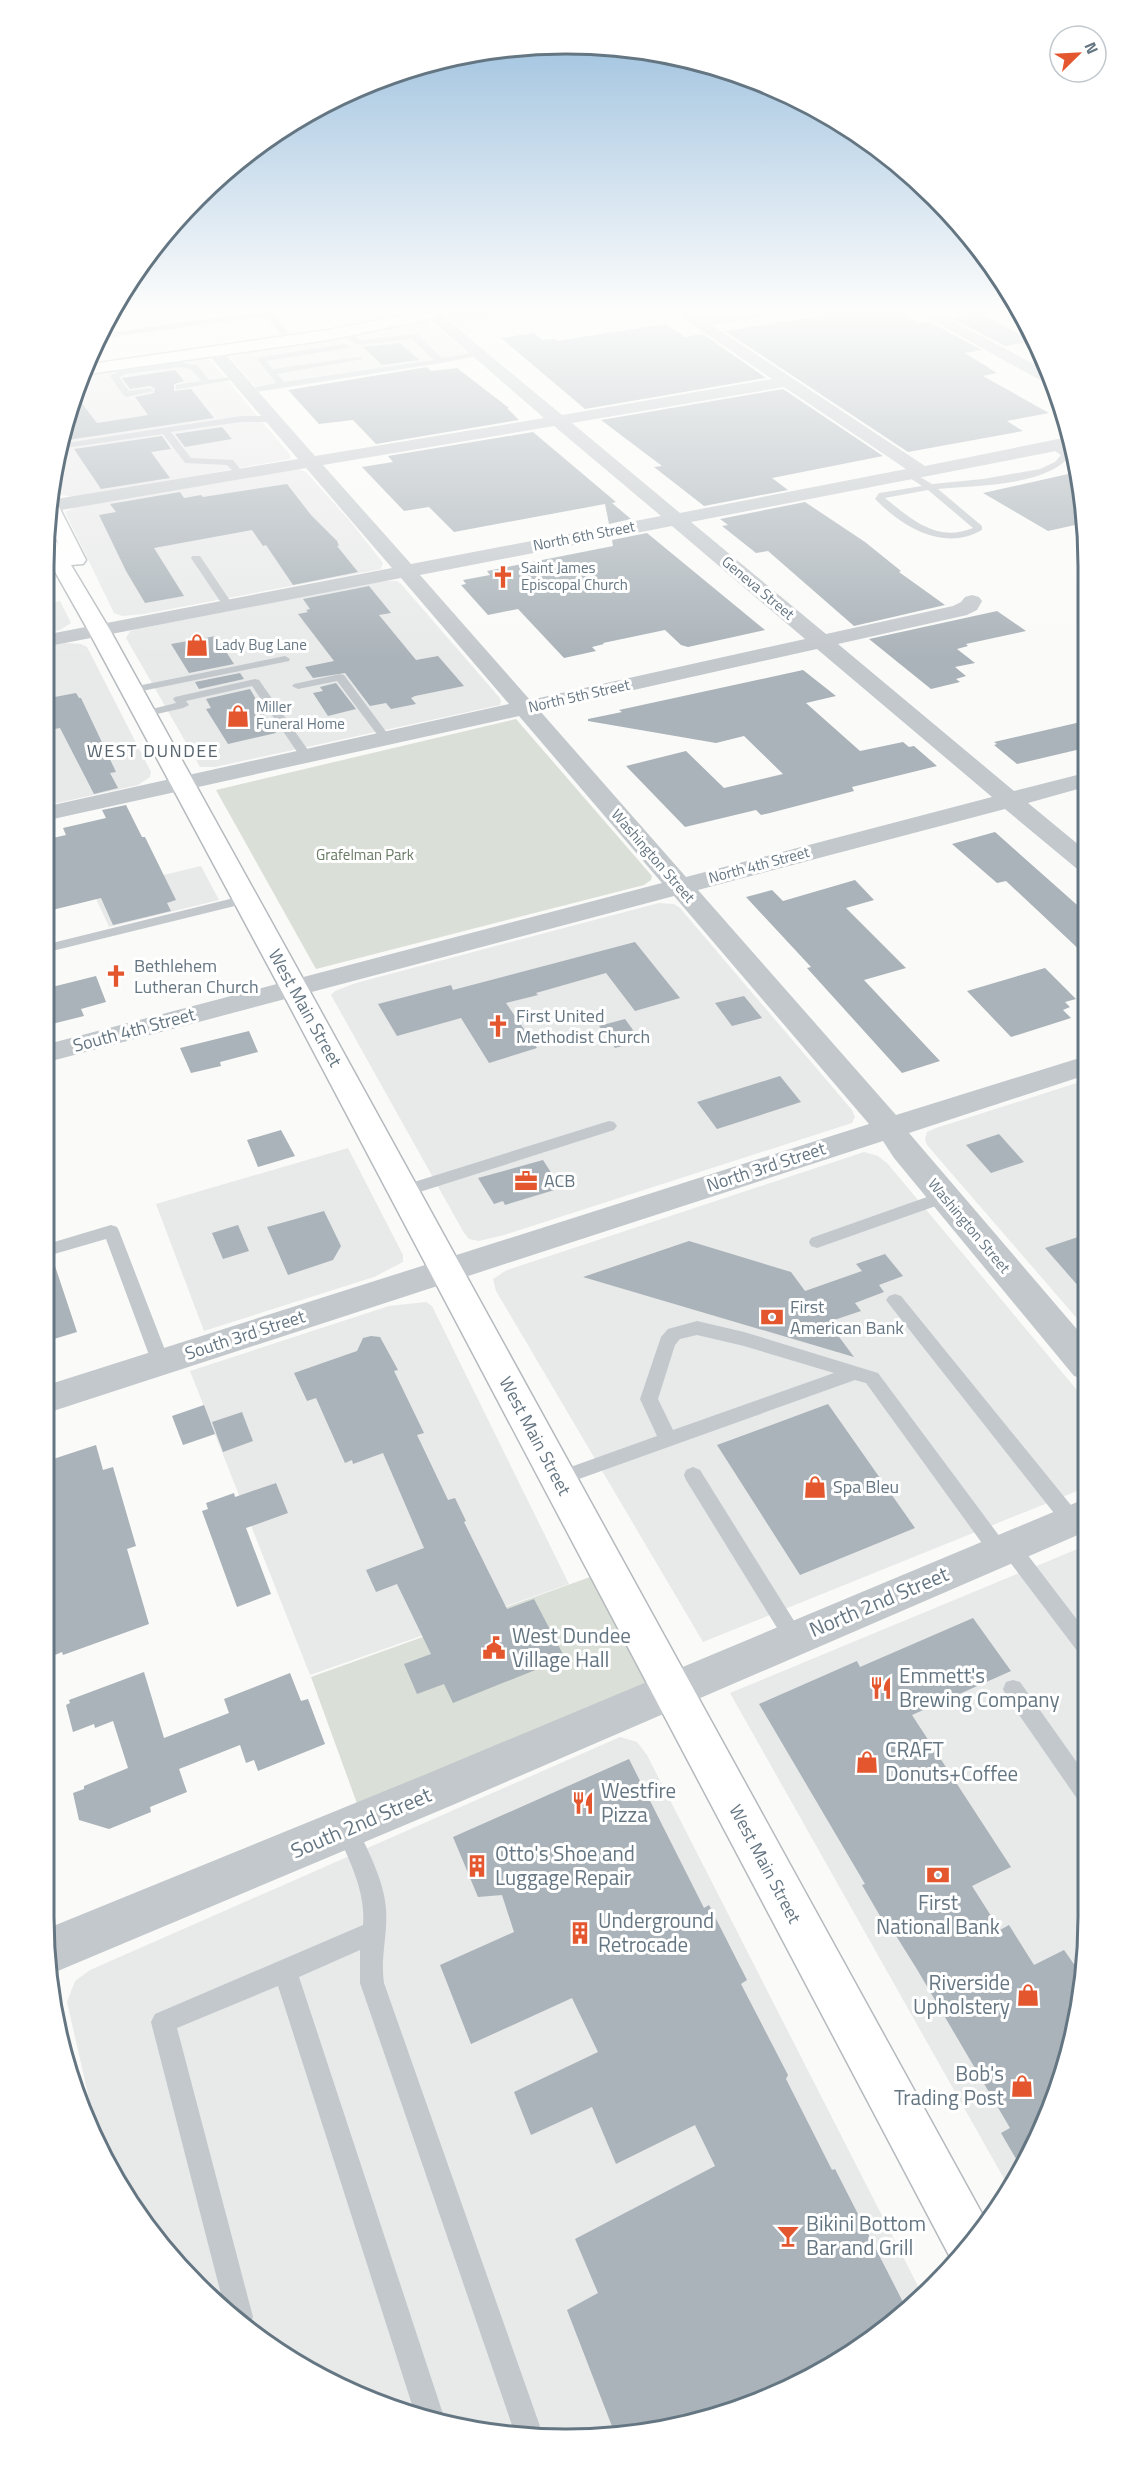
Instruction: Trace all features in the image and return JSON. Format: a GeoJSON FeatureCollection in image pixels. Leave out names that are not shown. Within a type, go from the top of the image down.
{"type":"FeatureCollection","features":[{"type":"Feature","properties":{"kind":"main road","name":"West Main Street"},"geometry":{"type":"LineString","coordinates":[[56,519],[90,587],[99,630]]}},
{"type":"Feature","properties":{"kind":"main road","name":"West Main Street"},"geometry":{"type":"LineString","coordinates":[[54,554],[132,690],[447,1270],[966,2236]]}},
{"type":"Feature","properties":{"kind":"street","name":"Washington Street"},"geometry":{"type":"LineString","coordinates":[[274,429],[311,462],[680,886],[890,1128],[905,1150],[1078,1355]]}},
{"type":"Feature","properties":{"kind":"street"},"geometry":{"type":"LineString","coordinates":[[57,505],[506,429]]}},
{"type":"Feature","properties":{"kind":"street","name":"Geneva Street"},"geometry":{"type":"LineString","coordinates":[[568,429],[1078,857]]}},
{"type":"Feature","properties":{"kind":"street"},"geometry":{"type":"LineString","coordinates":[[854,429],[921,477]]}},
{"type":"Feature","properties":{"kind":"street","name":"North 6th Street"},"geometry":{"type":"LineString","coordinates":[[54,638],[675,519],[921,477],[1061,444]]}},
{"type":"Feature","properties":{"kind":"street","name":"North 5th Street"},"geometry":{"type":"LineString","coordinates":[[54,812],[822,642],[960,610],[970,606],[972,601]]}},
{"type":"Feature","properties":{"kind":"street","name":"North 4th Street"},"geometry":{"type":"LineString","coordinates":[[294,988],[1078,782]]}},
{"type":"Feature","properties":{"kind":"street","name":"South 4th Street"},"geometry":{"type":"LineString","coordinates":[[54,1051],[294,988]]}},
{"type":"Feature","properties":{"kind":"street","name":"North 3rd Street"},"geometry":{"type":"LineString","coordinates":[[447,1270],[1078,1068]]}},
{"type":"Feature","properties":{"kind":"street","name":"South 3rd Street"},"geometry":{"type":"LineString","coordinates":[[54,1397],[447,1270]]}},
{"type":"Feature","properties":{"kind":"street","name":"North 2nd Street"},"geometry":{"type":"LineString","coordinates":[[672,1692],[794,1638],[1078,1519]]}},
{"type":"Feature","properties":{"kind":"street","name":"South 2nd Street"},"geometry":{"type":"LineString","coordinates":[[55,1949],[347,1830],[672,1692]]}},
{"type":"Feature","properties":{"kind":"lane"},"geometry":{"type":"LineString","coordinates":[[68,446],[178,429]]}},
{"type":"Feature","properties":{"kind":"lane"},"geometry":{"type":"LineString","coordinates":[[165,431],[188,462],[230,462],[239,474]]}},
{"type":"Feature","properties":{"kind":"lane"},"geometry":{"type":"LineString","coordinates":[[921,477],[979,528],[952,536],[928,534],[880,499],[882,495],[921,477]]}},
{"type":"Feature","properties":{"kind":"lane"},"geometry":{"type":"LineString","coordinates":[[196,558],[228,605]]}},
{"type":"Feature","properties":{"kind":"lane"},"geometry":{"type":"LineString","coordinates":[[132,690],[285,659]]}},
{"type":"Feature","properties":{"kind":"lane"},"geometry":{"type":"LineString","coordinates":[[298,686],[340,677],[386,739]]}},
{"type":"Feature","properties":{"kind":"lane"},"geometry":{"type":"LineString","coordinates":[[144,714],[183,705],[179,699],[255,682],[306,756]]}},
{"type":"Feature","properties":{"kind":"lane"},"geometry":{"type":"LineString","coordinates":[[54,948],[246,900]]}},
{"type":"Feature","properties":{"kind":"lane"},"geometry":{"type":"LineString","coordinates":[[404,1191],[609,1126]]}},
{"type":"Feature","properties":{"kind":"lane"},"geometry":{"type":"LineString","coordinates":[[817,1242],[944,1197]]}},
{"type":"Feature","properties":{"kind":"lane"},"geometry":{"type":"LineString","coordinates":[[54,1248],[111,1231],[161,1363]]}},
{"type":"Feature","properties":{"kind":"lane"},"geometry":{"type":"LineString","coordinates":[[895,1300],[1078,1516]]}},
{"type":"Feature","properties":{"kind":"lane"},"geometry":{"type":"LineString","coordinates":[[668,1438],[649,1399],[668,1342],[674,1334],[685,1330],[698,1328],[744,1339],[872,1378],[1005,1549],[1078,1638]]}},
{"type":"Feature","properties":{"kind":"lane"},"geometry":{"type":"LineString","coordinates":[[558,1479],[855,1373]]}},
{"type":"Feature","properties":{"kind":"lane"},"geometry":{"type":"LineString","coordinates":[[693,1475],[794,1638]]}},
{"type":"Feature","properties":{"kind":"lane"},"geometry":{"type":"LineString","coordinates":[[1013,1689],[1078,1780]]}},
{"type":"Feature","properties":{"kind":"lane"},"geometry":{"type":"LineString","coordinates":[[347,1830],[373,1897],[370,1962],[372,1983],[526,2427]]}},
{"type":"Feature","properties":{"kind":"lane"},"geometry":{"type":"LineString","coordinates":[[239,2311],[163,2022],[373,1932]]}},
{"type":"Feature","properties":{"kind":"lane"},"geometry":{"type":"LineString","coordinates":[[285,1971],[428,2410]]}},
{"type":"Feature","properties":{"kind":"shaded area"},"geometry":{"type":"Polygon","coordinates":[[[72,429],[268,429],[290,455],[290,459],[76,497],[59,495],[72,429]]]}},
{"type":"Feature","properties":{"kind":"shaded area"},"geometry":{"type":"Polygon","coordinates":[[[298,469],[306,472],[350,521],[383,563],[381,569],[144,614],[122,616],[114,613],[65,512],[76,507],[298,469]]]}},
{"type":"Feature","properties":{"kind":"shaded area"},"geometry":{"type":"Polygon","coordinates":[[[384,581],[397,581],[401,584],[499,697],[500,705],[215,767],[200,767],[126,638],[130,631],[137,629],[384,581]]]}},
{"type":"Feature","properties":{"kind":"shaded area"},"geometry":{"type":"Polygon","coordinates":[[[60,601],[71,623],[54,631],[54,602],[60,601]]]}},
{"type":"Feature","properties":{"kind":"shaded area"},"geometry":{"type":"Polygon","coordinates":[[[81,644],[87,647],[151,772],[150,777],[138,785],[54,804],[54,645],[81,644]]]}},
{"type":"Feature","properties":{"kind":"shaded area"},"geometry":{"type":"Polygon","coordinates":[[[201,866],[219,900],[109,927],[93,892],[201,866]]]}},
{"type":"Feature","properties":{"kind":"shaded area"},"geometry":{"type":"Polygon","coordinates":[[[659,903],[674,904],[680,908],[852,1110],[855,1117],[852,1123],[504,1235],[479,1241],[469,1239],[331,995],[335,991],[356,983],[659,903]]]}},
{"type":"Feature","properties":{"kind":"shaded area"},"geometry":{"type":"Polygon","coordinates":[[[1078,1083],[1078,1320],[927,1145],[925,1139],[927,1132],[1078,1083]]]}},
{"type":"Feature","properties":{"kind":"shaded area"},"geometry":{"type":"Polygon","coordinates":[[[348,1148],[403,1255],[403,1262],[374,1277],[204,1331],[156,1204],[348,1148]]]}},
{"type":"Feature","properties":{"kind":"shaded area"},"geometry":{"type":"Polygon","coordinates":[[[864,1152],[878,1156],[887,1163],[1078,1391],[1078,1491],[703,1642],[496,1291],[493,1279],[507,1270],[864,1152]]]}},
{"type":"Feature","properties":{"kind":"shaded area"},"geometry":{"type":"Polygon","coordinates":[[[426,1302],[432,1306],[569,1584],[310,1675],[190,1371],[389,1306],[426,1302]]]}},
{"type":"Feature","properties":{"kind":"shaded area"},"geometry":{"type":"Polygon","coordinates":[[[1078,1549],[1078,1917],[1074,1984],[1061,2050],[1051,2082],[1025,2143],[1005,2180],[730,1693],[1078,1549]]]}},
{"type":"Feature","properties":{"kind":"shaded area"},"geometry":{"type":"Polygon","coordinates":[[[620,1737],[637,1742],[647,1755],[919,2288],[878,2323],[822,2360],[762,2390],[699,2412],[633,2425],[566,2429],[533,2428],[466,2419],[401,2402],[370,2390],[310,2360],[254,2323],[204,2279],[160,2229],[123,2173],[91,2109],[67,2002],[75,1981],[90,1970],[620,1737]]]}},
{"type":"Feature","properties":{"kind":"green space","name":"Grafelman Park"},"geometry":{"type":"Polygon","coordinates":[[[516,719],[652,876],[651,880],[644,885],[316,969],[216,790],[516,719]]]}},
{"type":"Feature","properties":{"kind":"green space"},"geometry":{"type":"Polygon","coordinates":[[[604,1572],[668,1689],[363,1820],[311,1677],[604,1572]]]}},
{"type":"Feature","properties":{"kind":"building"},"geometry":{"type":"Polygon","coordinates":[[[72,429],[142,429],[70,440],[72,429]]]}},
{"type":"Feature","properties":{"kind":"building"},"geometry":{"type":"Polygon","coordinates":[[[224,429],[232,439],[185,447],[175,434],[224,429]]]}},
{"type":"Feature","properties":{"kind":"building"},"geometry":{"type":"Polygon","coordinates":[[[362,429],[466,429],[376,444],[362,429]]]}},
{"type":"Feature","properties":{"kind":"building"},"geometry":{"type":"Polygon","coordinates":[[[613,429],[843,429],[883,456],[772,478],[788,490],[704,506],[654,467],[662,466],[613,429]]]}},
{"type":"Feature","properties":{"kind":"building"},"geometry":{"type":"Polygon","coordinates":[[[873,429],[1020,429],[1023,431],[908,452],[873,429]]]}},
{"type":"Feature","properties":{"kind":"building"},"geometry":{"type":"Polygon","coordinates":[[[533,432],[616,502],[612,503],[631,519],[609,524],[605,504],[454,532],[429,507],[404,511],[362,467],[393,462],[388,456],[533,432]]]}},
{"type":"Feature","properties":{"kind":"building"},"geometry":{"type":"Polygon","coordinates":[[[162,436],[171,449],[151,452],[170,478],[101,489],[74,449],[162,436]]]}},
{"type":"Feature","properties":{"kind":"building"},"geometry":{"type":"Polygon","coordinates":[[[1069,474],[1076,525],[1048,531],[983,493],[1069,474]]]}},
{"type":"Feature","properties":{"kind":"building"},"geometry":{"type":"Polygon","coordinates":[[[287,484],[311,515],[337,541],[339,546],[337,546],[358,572],[293,585],[266,545],[263,546],[252,530],[154,548],[184,596],[145,603],[126,571],[99,515],[116,512],[110,504],[180,492],[184,498],[201,495],[203,497],[287,484]]]}},
{"type":"Feature","properties":{"kind":"building"},"geometry":{"type":"Polygon","coordinates":[[[805,502],[865,542],[901,571],[899,572],[945,605],[854,626],[768,551],[756,553],[722,526],[728,525],[720,519],[805,502]]]}},
{"type":"Feature","properties":{"kind":"building"},"geometry":{"type":"Polygon","coordinates":[[[647,533],[765,630],[688,647],[681,645],[665,630],[603,643],[592,647],[596,651],[564,658],[518,609],[488,615],[461,585],[466,584],[463,580],[490,575],[487,571],[613,546],[612,540],[647,533]]]}},
{"type":"Feature","properties":{"kind":"building"},"geometry":{"type":"Polygon","coordinates":[[[369,586],[391,613],[379,615],[416,660],[438,656],[464,686],[415,696],[411,698],[416,704],[391,709],[386,703],[370,706],[345,673],[313,678],[305,667],[334,661],[298,614],[308,612],[306,610],[310,609],[303,599],[369,586]]]}},
{"type":"Feature","properties":{"kind":"building"},"geometry":{"type":"Polygon","coordinates":[[[997,611],[1026,631],[966,644],[968,646],[957,649],[975,663],[955,667],[966,676],[956,679],[960,682],[931,689],[869,639],[997,611]]]}},
{"type":"Feature","properties":{"kind":"building"},"geometry":{"type":"Polygon","coordinates":[[[216,636],[234,664],[189,673],[171,644],[216,636]]]}},
{"type":"Feature","properties":{"kind":"building"},"geometry":{"type":"Polygon","coordinates":[[[803,670],[836,696],[806,703],[860,751],[903,742],[909,747],[914,746],[937,766],[852,787],[854,791],[770,813],[761,815],[756,810],[685,827],[626,766],[686,751],[724,788],[783,774],[744,736],[716,743],[588,721],[588,719],[622,712],[619,710],[803,670]]]}},
{"type":"Feature","properties":{"kind":"building"},"geometry":{"type":"Polygon","coordinates":[[[240,673],[244,679],[199,689],[195,682],[240,673]]]}},
{"type":"Feature","properties":{"kind":"building","name":"Miller Funeral Home"},"geometry":{"type":"Polygon","coordinates":[[[336,683],[356,709],[328,716],[313,693],[323,691],[320,687],[336,683]]]}},
{"type":"Feature","properties":{"kind":"building","name":"Miller Funeral Home"},"geometry":{"type":"Polygon","coordinates":[[[250,689],[276,733],[228,744],[206,709],[211,708],[206,699],[250,689]]]}},
{"type":"Feature","properties":{"kind":"building"},"geometry":{"type":"Polygon","coordinates":[[[76,693],[81,698],[116,772],[110,773],[118,788],[94,794],[60,728],[54,729],[54,697],[76,693]]]}},
{"type":"Feature","properties":{"kind":"building"},"geometry":{"type":"Polygon","coordinates":[[[1078,723],[1078,750],[1017,764],[994,745],[997,744],[994,742],[1078,723]]]}},
{"type":"Feature","properties":{"kind":"building"},"geometry":{"type":"Polygon","coordinates":[[[126,805],[142,837],[145,837],[176,900],[167,903],[171,911],[113,925],[101,898],[54,910],[54,838],[66,835],[63,828],[106,818],[102,810],[126,805]]]}},
{"type":"Feature","properties":{"kind":"building"},"geometry":{"type":"Polygon","coordinates":[[[995,832],[1078,906],[1078,948],[1006,881],[997,883],[952,844],[995,832]]]}},
{"type":"Feature","properties":{"kind":"building"},"geometry":{"type":"Polygon","coordinates":[[[855,880],[874,900],[846,908],[906,968],[864,980],[940,1061],[902,1073],[807,968],[811,967],[746,897],[772,890],[783,901],[855,880]]]}},
{"type":"Feature","properties":{"kind":"building"},"geometry":{"type":"Polygon","coordinates":[[[635,942],[680,998],[635,1011],[606,973],[506,1003],[537,1048],[489,1063],[461,1018],[397,1036],[378,1004],[451,985],[453,990],[635,942]]]}},
{"type":"Feature","properties":{"kind":"building"},"geometry":{"type":"Polygon","coordinates":[[[1045,968],[1076,999],[1065,1002],[1070,1007],[1063,1010],[1071,1018],[1011,1037],[967,991],[1045,968]]]}},
{"type":"Feature","properties":{"kind":"building"},"geometry":{"type":"Polygon","coordinates":[[[96,976],[106,1002],[81,1009],[84,1016],[54,1024],[54,986],[96,976]]]}},
{"type":"Feature","properties":{"kind":"building"},"geometry":{"type":"Polygon","coordinates":[[[744,996],[762,1018],[732,1026],[715,1003],[744,996]]]}},
{"type":"Feature","properties":{"kind":"building"},"geometry":{"type":"Polygon","coordinates":[[[625,1019],[641,1041],[615,1048],[599,1026],[625,1019]]]}},
{"type":"Feature","properties":{"kind":"building"},"geometry":{"type":"Polygon","coordinates":[[[249,1031],[258,1052],[220,1062],[221,1066],[191,1073],[180,1048],[249,1031]]]}},
{"type":"Feature","properties":{"kind":"building"},"geometry":{"type":"Polygon","coordinates":[[[780,1076],[801,1102],[717,1129],[697,1102],[780,1076]]]}},
{"type":"Feature","properties":{"kind":"building"},"geometry":{"type":"Polygon","coordinates":[[[281,1130],[295,1156],[258,1167],[247,1140],[281,1130]]]}},
{"type":"Feature","properties":{"kind":"building"},"geometry":{"type":"Polygon","coordinates":[[[999,1134],[1024,1162],[991,1173],[966,1145],[999,1134]]]}},
{"type":"Feature","properties":{"kind":"building","name":"ACB"},"geometry":{"type":"Polygon","coordinates":[[[543,1160],[561,1188],[505,1205],[503,1201],[494,1204],[478,1178],[543,1160]]]}},
{"type":"Feature","properties":{"kind":"building"},"geometry":{"type":"Polygon","coordinates":[[[324,1211],[341,1246],[333,1260],[288,1275],[267,1227],[324,1211]]]}},
{"type":"Feature","properties":{"kind":"building"},"geometry":{"type":"Polygon","coordinates":[[[238,1225],[249,1251],[223,1259],[212,1233],[238,1225]]]}},
{"type":"Feature","properties":{"kind":"building"},"geometry":{"type":"Polygon","coordinates":[[[1078,1237],[1078,1286],[1045,1248],[1078,1237]]]}},
{"type":"Feature","properties":{"kind":"building","name":"First American Bank"},"geometry":{"type":"Polygon","coordinates":[[[689,1241],[791,1272],[805,1291],[862,1271],[856,1264],[885,1254],[903,1276],[879,1285],[884,1292],[855,1303],[861,1311],[828,1322],[854,1357],[583,1277],[689,1241]]]}},
{"type":"Feature","properties":{"kind":"building"},"geometry":{"type":"Polygon","coordinates":[[[54,1263],[77,1332],[54,1339],[54,1263]]]}},
{"type":"Feature","properties":{"kind":"building"},"geometry":{"type":"Polygon","coordinates":[[[380,1337],[398,1370],[394,1371],[424,1433],[417,1435],[448,1500],[455,1498],[466,1521],[464,1522],[507,1609],[534,1599],[565,1658],[453,1703],[444,1684],[417,1694],[404,1664],[431,1654],[397,1584],[376,1592],[366,1570],[424,1548],[383,1453],[353,1464],[352,1460],[345,1463],[316,1398],[307,1401],[294,1373],[357,1351],[363,1338],[380,1337]]]}},
{"type":"Feature","properties":{"kind":"building","name":"Spa Bleu"},"geometry":{"type":"Polygon","coordinates":[[[828,1404],[915,1528],[800,1575],[717,1445],[828,1404]]]}},
{"type":"Feature","properties":{"kind":"building"},"geometry":{"type":"Polygon","coordinates":[[[204,1405],[215,1434],[183,1445],[172,1416],[204,1405]]]}},
{"type":"Feature","properties":{"kind":"building"},"geometry":{"type":"Polygon","coordinates":[[[242,1412],[253,1441],[223,1452],[212,1422],[242,1412]]]}},
{"type":"Feature","properties":{"kind":"building"},"geometry":{"type":"Polygon","coordinates":[[[96,1445],[103,1470],[113,1467],[136,1546],[127,1549],[149,1624],[63,1655],[62,1652],[55,1655],[54,1650],[54,1459],[96,1445]]]}},
{"type":"Feature","properties":{"kind":"building"},"geometry":{"type":"Polygon","coordinates":[[[276,1483],[288,1513],[246,1528],[271,1594],[237,1607],[202,1511],[208,1509],[206,1503],[234,1493],[235,1497],[276,1483]]]}},
{"type":"Feature","properties":{"kind":"building"},"geometry":{"type":"Polygon","coordinates":[[[973,1618],[1011,1671],[912,1715],[1011,1867],[972,1886],[1000,1930],[1009,1925],[1034,1965],[1064,1950],[1076,1966],[1061,2050],[1039,2113],[1016,2159],[1001,2133],[1010,2128],[918,1971],[890,1926],[887,1928],[862,1885],[865,1884],[759,1704],[857,1661],[860,1667],[973,1618]]]}},
{"type":"Feature","properties":{"kind":"building"},"geometry":{"type":"Polygon","coordinates":[[[144,1672],[164,1738],[229,1713],[224,1699],[290,1673],[301,1701],[308,1699],[325,1744],[258,1771],[254,1760],[246,1763],[240,1745],[179,1769],[187,1792],[150,1807],[151,1812],[109,1829],[79,1820],[73,1793],[84,1789],[84,1786],[128,1768],[113,1721],[95,1728],[94,1724],[73,1732],[66,1705],[70,1703],[69,1700],[144,1672]]]}},
{"type":"Feature","properties":{"kind":"building"},"geometry":{"type":"Polygon","coordinates":[[[629,1759],[704,1908],[709,1905],[747,1980],[741,1984],[788,2075],[786,2079],[903,2303],[850,2343],[822,2360],[762,2390],[699,2412],[612,2427],[567,2310],[598,2293],[575,2239],[715,2166],[695,2125],[616,2164],[592,2107],[531,2135],[514,2092],[598,2052],[572,1998],[471,2044],[440,1965],[514,1932],[502,1895],[478,1897],[453,1837],[629,1759]]]}},
{"type":"Feature","properties":{"kind":"place","name":"Saint James Episcopal Church"},"geometry":{"type":"Point","coordinates":[503,577]}},
{"type":"Feature","properties":{"kind":"place","name":"Lady Bug Lane"},"geometry":{"type":"Point","coordinates":[197,645]}},
{"type":"Feature","properties":{"kind":"place","name":"Miller Funeral Home"},"geometry":{"type":"Point","coordinates":[238,716]}},
{"type":"Feature","properties":{"kind":"place","name":"Bethlehem Lutheran Church"},"geometry":{"type":"Point","coordinates":[116,976]}},
{"type":"Feature","properties":{"kind":"place","name":"First United Methodist Church"},"geometry":{"type":"Point","coordinates":[498,1026]}},
{"type":"Feature","properties":{"kind":"place","name":"ACB"},"geometry":{"type":"Point","coordinates":[526,1181]}},
{"type":"Feature","properties":{"kind":"place","name":"First American Bank"},"geometry":{"type":"Point","coordinates":[772,1317]}},
{"type":"Feature","properties":{"kind":"place","name":"Spa Bleu"},"geometry":{"type":"Point","coordinates":[815,1487]}},
{"type":"Feature","properties":{"kind":"place","name":"West Dundee Village Hall"},"geometry":{"type":"Point","coordinates":[494,1648]}},
{"type":"Feature","properties":{"kind":"place","name":"Emmett's Brewing Company"},"geometry":{"type":"Point","coordinates":[881,1688]}},
{"type":"Feature","properties":{"kind":"place","name":"CRAFT Donuts+Coffee"},"geometry":{"type":"Point","coordinates":[867,1762]}},
{"type":"Feature","properties":{"kind":"place","name":"Westfire Pizza"},"geometry":{"type":"Point","coordinates":[583,1803]}},
{"type":"Feature","properties":{"kind":"place","name":"Otto's Shoe and Luggage Repair"},"geometry":{"type":"Point","coordinates":[477,1866]}},
{"type":"Feature","properties":{"kind":"place","name":"First National Bank"},"geometry":{"type":"Point","coordinates":[938,1875]}},
{"type":"Feature","properties":{"kind":"place","name":"Underground Retrocade"},"geometry":{"type":"Point","coordinates":[580,1933]}},
{"type":"Feature","properties":{"kind":"place","name":"Riverside Upholstery"},"geometry":{"type":"Point","coordinates":[1028,1995]}},
{"type":"Feature","properties":{"kind":"place","name":"Bob's Trading Post"},"geometry":{"type":"Point","coordinates":[1022,2086]}},
{"type":"Feature","properties":{"kind":"place","name":"Bikini Bottom Bar and Grill"},"geometry":{"type":"Point","coordinates":[788,2236]}},
{"type":"Feature","properties":{"kind":"district","name":"WEST DUNDEE"},"geometry":{"type":"Point","coordinates":[153,751]}}]}
